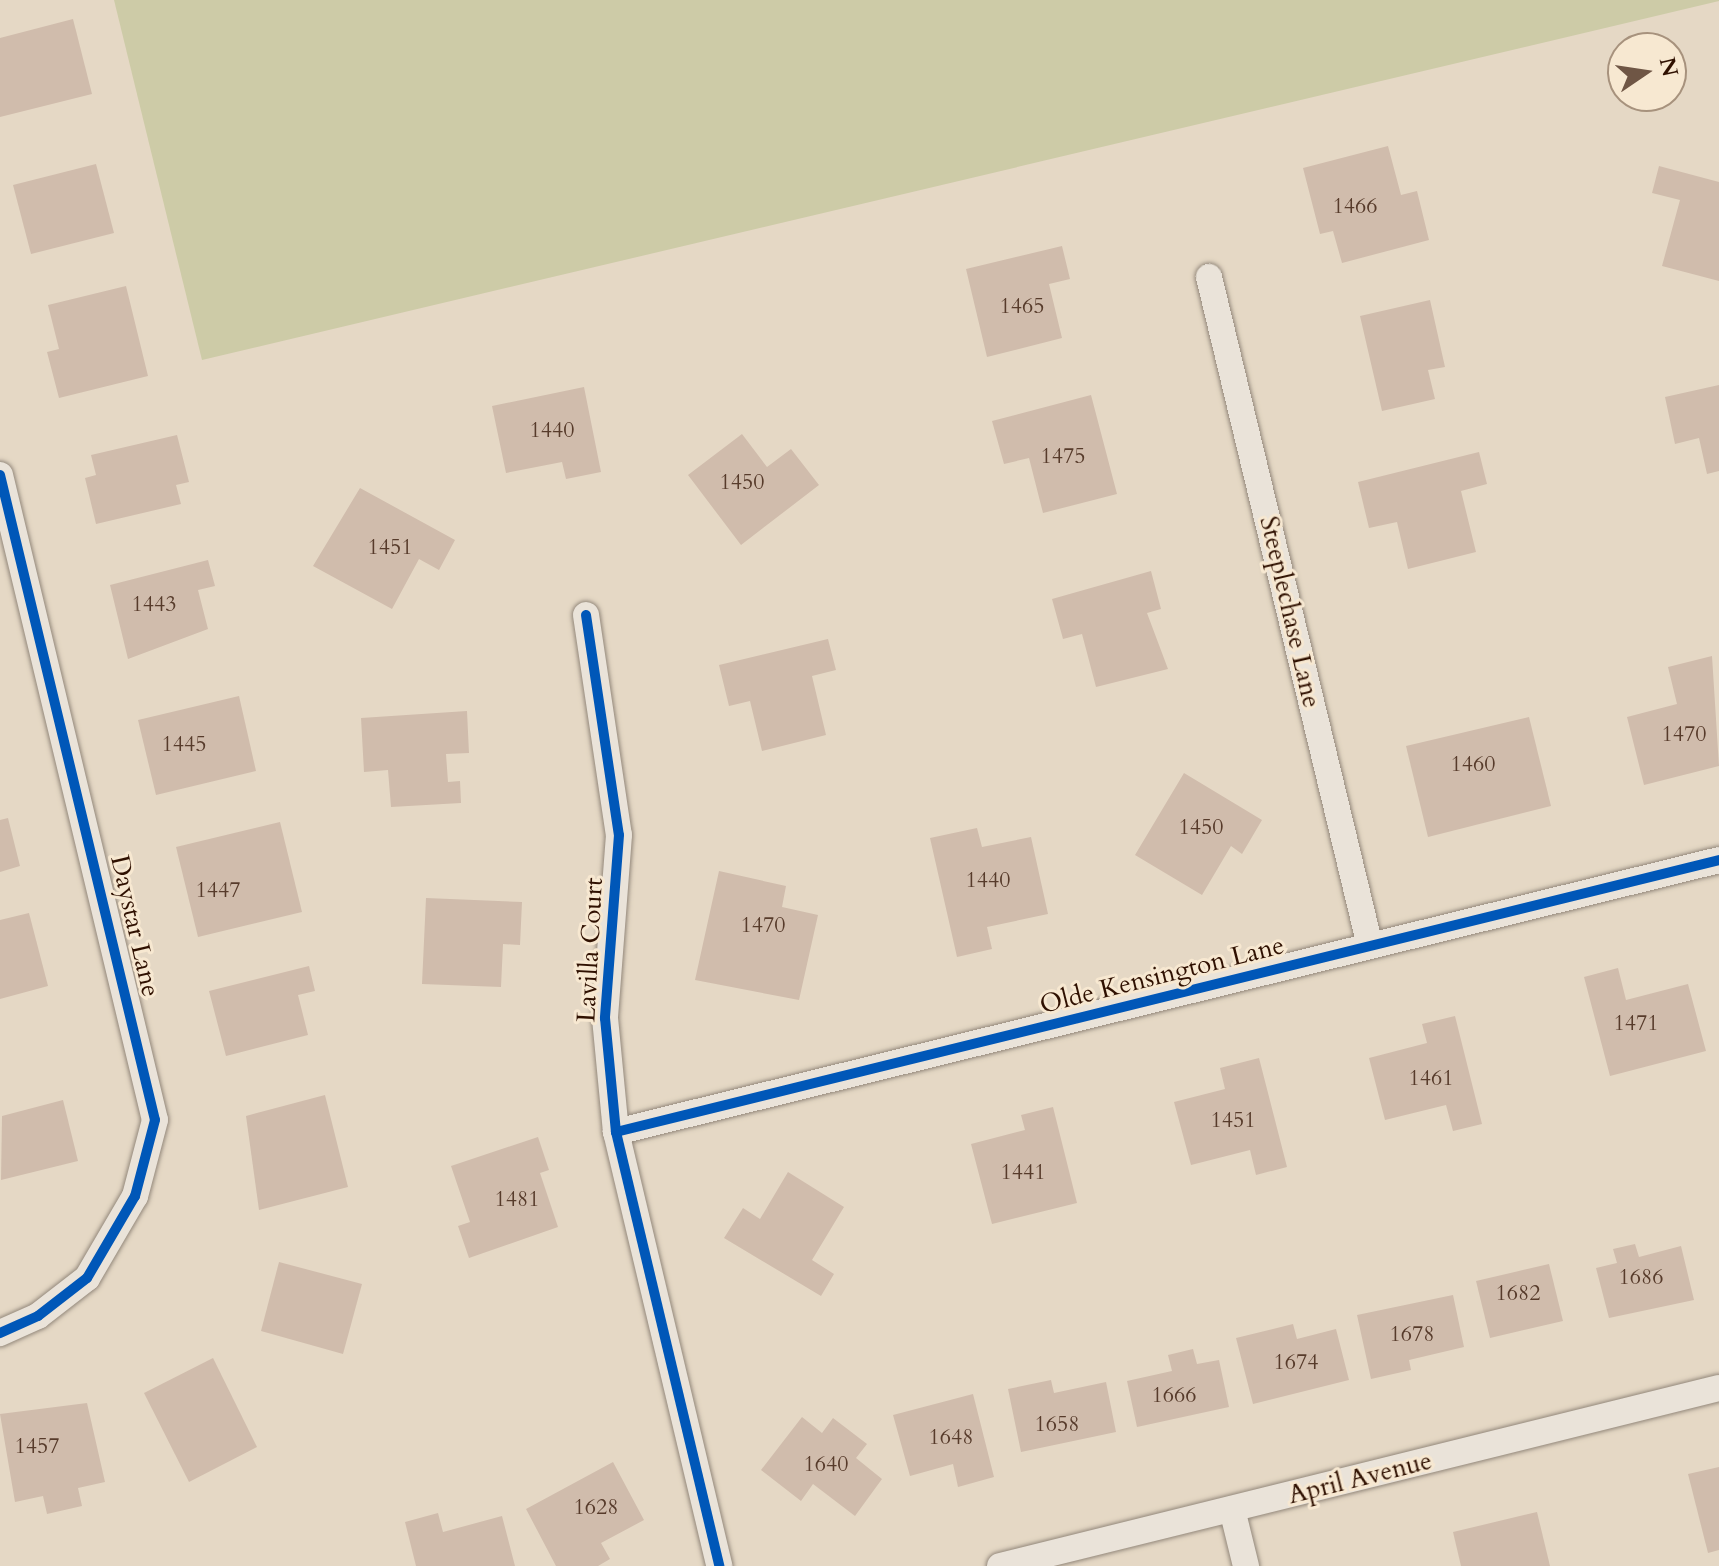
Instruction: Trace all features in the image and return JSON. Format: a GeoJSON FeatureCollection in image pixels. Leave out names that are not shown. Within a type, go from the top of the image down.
{"type":"FeatureCollection","features":[{"type":"Feature","properties":{"kind":"street","name":"Steeplechase Lane"},"geometry":{"type":"LineString","coordinates":[[1209,277],[1370,946]]}},
{"type":"Feature","properties":{"kind":"street","name":"Daystar Lane"},"geometry":{"type":"LineString","coordinates":[[0,475],[155,1120],[135,1196],[87,1278],[38,1316],[0,1333]]}},
{"type":"Feature","properties":{"kind":"street","name":"Lavilla Court"},"geometry":{"type":"LineString","coordinates":[[586,615],[619,835],[605,1018],[616,1132],[719,1566]]}},
{"type":"Feature","properties":{"kind":"street","name":"Olde Kensington Lane"},"geometry":{"type":"LineString","coordinates":[[616,1132],[1719,860]]}},
{"type":"Feature","properties":{"kind":"street","name":"April Avenue"},"geometry":{"type":"LineString","coordinates":[[1000,1566],[1719,1388]]}},
{"type":"Feature","properties":{"kind":"street"},"geometry":{"type":"LineString","coordinates":[[1232,1509],[1246,1566]]}},
{"type":"Feature","properties":{"kind":"shaded area"},"geometry":{"type":"Polygon","coordinates":[[[114,0],[1719,0],[1719,1],[202,360],[114,0]]]}},
{"type":"Feature","properties":{"kind":"building"},"geometry":{"type":"Polygon","coordinates":[[[73,19],[92,94],[0,117],[0,38],[73,19]]]}},
{"type":"Feature","properties":{"kind":"building"},"geometry":{"type":"Polygon","coordinates":[[[1388,146],[1401,195],[1417,191],[1429,240],[1342,263],[1333,231],[1320,234],[1303,168],[1388,146]]]}},
{"type":"Feature","properties":{"kind":"building"},"geometry":{"type":"Polygon","coordinates":[[[96,164],[114,233],[31,254],[13,185],[96,164]]]}},
{"type":"Feature","properties":{"kind":"building"},"geometry":{"type":"Polygon","coordinates":[[[1659,166],[1719,182],[1719,281],[1662,266],[1680,200],[1652,193],[1659,166]]]}},
{"type":"Feature","properties":{"kind":"building"},"geometry":{"type":"Polygon","coordinates":[[[1062,246],[1070,279],[1049,284],[1062,338],[987,357],[966,269],[1062,246]]]}},
{"type":"Feature","properties":{"kind":"building"},"geometry":{"type":"Polygon","coordinates":[[[126,286],[148,376],[59,398],[47,352],[59,349],[48,305],[126,286]]]}},
{"type":"Feature","properties":{"kind":"building"},"geometry":{"type":"Polygon","coordinates":[[[1430,300],[1445,367],[1428,370],[1435,399],[1382,411],[1360,316],[1430,300]]]}},
{"type":"Feature","properties":{"kind":"building"},"geometry":{"type":"Polygon","coordinates":[[[1719,385],[1719,471],[1707,474],[1699,438],[1675,444],[1665,397],[1719,385]]]}},
{"type":"Feature","properties":{"kind":"building"},"geometry":{"type":"Polygon","coordinates":[[[584,387],[601,472],[566,479],[562,462],[506,473],[492,406],[584,387]]]}},
{"type":"Feature","properties":{"kind":"building"},"geometry":{"type":"Polygon","coordinates":[[[1091,395],[1117,494],[1043,513],[1029,458],[1004,464],[992,421],[1091,395]]]}},
{"type":"Feature","properties":{"kind":"building"},"geometry":{"type":"Polygon","coordinates":[[[742,434],[767,467],[791,449],[819,485],[741,545],[688,475],[742,434]]]}},
{"type":"Feature","properties":{"kind":"building"},"geometry":{"type":"Polygon","coordinates":[[[177,435],[189,482],[176,485],[181,504],[96,524],[85,478],[96,475],[91,455],[177,435]]]}},
{"type":"Feature","properties":{"kind":"building"},"geometry":{"type":"Polygon","coordinates":[[[1479,452],[1487,484],[1461,491],[1476,552],[1408,569],[1397,522],[1369,528],[1358,482],[1479,452]]]}},
{"type":"Feature","properties":{"kind":"building"},"geometry":{"type":"Polygon","coordinates":[[[360,488],[455,540],[439,570],[419,559],[392,609],[313,566],[360,488]]]}},
{"type":"Feature","properties":{"kind":"building"},"geometry":{"type":"Polygon","coordinates":[[[208,560],[215,586],[198,590],[208,629],[128,659],[110,585],[208,560]]]}},
{"type":"Feature","properties":{"kind":"building"},"geometry":{"type":"Polygon","coordinates":[[[1151,571],[1161,609],[1147,613],[1168,669],[1096,687],[1082,634],[1063,639],[1052,599],[1151,571]]]}},
{"type":"Feature","properties":{"kind":"building"},"geometry":{"type":"Polygon","coordinates":[[[828,639],[836,670],[812,676],[826,735],[762,751],[750,701],[729,706],[719,665],[828,639]]]}},
{"type":"Feature","properties":{"kind":"building"},"geometry":{"type":"Polygon","coordinates":[[[1712,656],[1719,766],[1644,785],[1627,717],[1677,704],[1668,667],[1712,656]]]}},
{"type":"Feature","properties":{"kind":"building"},"geometry":{"type":"Polygon","coordinates":[[[239,696],[256,771],[156,795],[138,720],[239,696]]]}},
{"type":"Feature","properties":{"kind":"building"},"geometry":{"type":"Polygon","coordinates":[[[467,711],[469,753],[446,754],[448,782],[460,781],[461,803],[391,807],[388,770],[364,772],[361,718],[467,711]]]}},
{"type":"Feature","properties":{"kind":"building"},"geometry":{"type":"Polygon","coordinates":[[[1529,717],[1551,806],[1428,837],[1406,746],[1529,717]]]}},
{"type":"Feature","properties":{"kind":"building"},"geometry":{"type":"Polygon","coordinates":[[[1184,773],[1262,820],[1242,854],[1231,846],[1202,895],[1135,855],[1184,773]]]}},
{"type":"Feature","properties":{"kind":"building"},"geometry":{"type":"Polygon","coordinates":[[[8,818],[20,866],[0,872],[0,820],[8,818]]]}},
{"type":"Feature","properties":{"kind":"building"},"geometry":{"type":"Polygon","coordinates":[[[280,822],[302,912],[198,937],[176,847],[280,822]]]}},
{"type":"Feature","properties":{"kind":"building"},"geometry":{"type":"Polygon","coordinates":[[[977,828],[982,847],[1031,837],[1048,914],[987,927],[992,949],[957,957],[930,838],[977,828]]]}},
{"type":"Feature","properties":{"kind":"building"},"geometry":{"type":"Polygon","coordinates":[[[719,871],[786,886],[782,907],[818,915],[799,1000],[695,980],[719,871]]]}},
{"type":"Feature","properties":{"kind":"building"},"geometry":{"type":"Polygon","coordinates":[[[426,898],[522,902],[520,945],[503,944],[501,987],[422,984],[426,898]]]}},
{"type":"Feature","properties":{"kind":"building"},"geometry":{"type":"Polygon","coordinates":[[[29,913],[48,986],[0,999],[0,920],[29,913]]]}},
{"type":"Feature","properties":{"kind":"building"},"geometry":{"type":"Polygon","coordinates":[[[309,966],[315,991],[298,995],[308,1035],[226,1056],[209,991],[309,966]]]}},
{"type":"Feature","properties":{"kind":"building"},"geometry":{"type":"Polygon","coordinates":[[[1618,968],[1626,1000],[1688,984],[1706,1051],[1610,1076],[1584,977],[1618,968]]]}},
{"type":"Feature","properties":{"kind":"building"},"geometry":{"type":"Polygon","coordinates":[[[1455,1016],[1482,1124],[1453,1131],[1446,1105],[1385,1120],[1369,1058],[1427,1043],[1422,1024],[1455,1016]]]}},
{"type":"Feature","properties":{"kind":"building"},"geometry":{"type":"Polygon","coordinates":[[[1259,1058],[1287,1167],[1256,1175],[1250,1150],[1191,1165],[1174,1102],[1225,1089],[1220,1068],[1259,1058]]]}},
{"type":"Feature","properties":{"kind":"building"},"geometry":{"type":"Polygon","coordinates":[[[325,1095],[348,1187],[259,1210],[246,1116],[325,1095]]]}},
{"type":"Feature","properties":{"kind":"building"},"geometry":{"type":"Polygon","coordinates":[[[63,1100],[78,1161],[1,1180],[2,1116],[63,1100]]]}},
{"type":"Feature","properties":{"kind":"building"},"geometry":{"type":"Polygon","coordinates":[[[1053,1107],[1077,1203],[992,1224],[971,1144],[1025,1130],[1021,1115],[1053,1107]]]}},
{"type":"Feature","properties":{"kind":"building"},"geometry":{"type":"Polygon","coordinates":[[[538,1137],[549,1170],[540,1173],[558,1227],[469,1258],[458,1226],[470,1222],[451,1166],[538,1137]]]}},
{"type":"Feature","properties":{"kind":"building"},"geometry":{"type":"Polygon","coordinates":[[[788,1172],[844,1207],[812,1260],[834,1274],[821,1296],[724,1238],[743,1208],[760,1219],[788,1172]]]}},
{"type":"Feature","properties":{"kind":"building"},"geometry":{"type":"Polygon","coordinates":[[[1635,1244],[1639,1257],[1681,1246],[1694,1300],[1609,1318],[1596,1268],[1617,1263],[1613,1249],[1635,1244]]]}},
{"type":"Feature","properties":{"kind":"building"},"geometry":{"type":"Polygon","coordinates":[[[279,1262],[362,1284],[343,1354],[261,1331],[279,1262]]]}},
{"type":"Feature","properties":{"kind":"building"},"geometry":{"type":"Polygon","coordinates":[[[1549,1264],[1563,1321],[1490,1338],[1476,1281],[1549,1264]]]}},
{"type":"Feature","properties":{"kind":"building"},"geometry":{"type":"Polygon","coordinates":[[[1453,1295],[1464,1347],[1409,1360],[1411,1370],[1371,1379],[1357,1315],[1453,1295]]]}},
{"type":"Feature","properties":{"kind":"building"},"geometry":{"type":"Polygon","coordinates":[[[1293,1324],[1297,1339],[1336,1329],[1349,1380],[1253,1404],[1236,1338],[1293,1324]]]}},
{"type":"Feature","properties":{"kind":"building"},"geometry":{"type":"Polygon","coordinates":[[[1193,1349],[1197,1364],[1219,1360],[1229,1407],[1137,1427],[1127,1381],[1172,1371],[1168,1355],[1193,1349]]]}},
{"type":"Feature","properties":{"kind":"building"},"geometry":{"type":"Polygon","coordinates":[[[213,1358],[257,1447],[189,1482],[144,1393],[213,1358]]]}},
{"type":"Feature","properties":{"kind":"building"},"geometry":{"type":"Polygon","coordinates":[[[1051,1380],[1054,1393],[1106,1382],[1116,1432],[1021,1452],[1008,1389],[1051,1380]]]}},
{"type":"Feature","properties":{"kind":"building"},"geometry":{"type":"Polygon","coordinates":[[[973,1394],[994,1477],[958,1487],[953,1464],[910,1476],[893,1415],[973,1394]]]}},
{"type":"Feature","properties":{"kind":"building"},"geometry":{"type":"Polygon","coordinates":[[[87,1403],[105,1482],[78,1488],[82,1506],[47,1514],[43,1496],[15,1502],[0,1414],[87,1403]]]}},
{"type":"Feature","properties":{"kind":"building"},"geometry":{"type":"Polygon","coordinates":[[[802,1417],[822,1433],[833,1418],[867,1444],[856,1458],[882,1479],[855,1516],[813,1484],[801,1501],[761,1470],[802,1417]]]}},
{"type":"Feature","properties":{"kind":"building"},"geometry":{"type":"Polygon","coordinates":[[[613,1462],[644,1520],[601,1543],[610,1559],[598,1566],[556,1566],[526,1509],[613,1462]]]}},
{"type":"Feature","properties":{"kind":"building"},"geometry":{"type":"Polygon","coordinates":[[[1719,1467],[1719,1550],[1708,1553],[1688,1474],[1719,1467]]]}},
{"type":"Feature","properties":{"kind":"building"},"geometry":{"type":"Polygon","coordinates":[[[1537,1512],[1550,1566],[1461,1566],[1453,1532],[1537,1512]]]}},
{"type":"Feature","properties":{"kind":"building"},"geometry":{"type":"Polygon","coordinates":[[[438,1513],[443,1532],[502,1516],[515,1566],[416,1566],[405,1522],[438,1513]]]}},
{"type":"Feature","properties":{"kind":"cycle path"},"geometry":{"type":"LineString","coordinates":[[0,475],[155,1120],[135,1196],[87,1278],[38,1316],[0,1333]]}},
{"type":"Feature","properties":{"kind":"cycle path"},"geometry":{"type":"LineString","coordinates":[[586,615],[619,835],[605,1018],[616,1132],[719,1566]]}},
{"type":"Feature","properties":{"kind":"cycle path"},"geometry":{"type":"LineString","coordinates":[[616,1132],[1719,860]]}}]}
